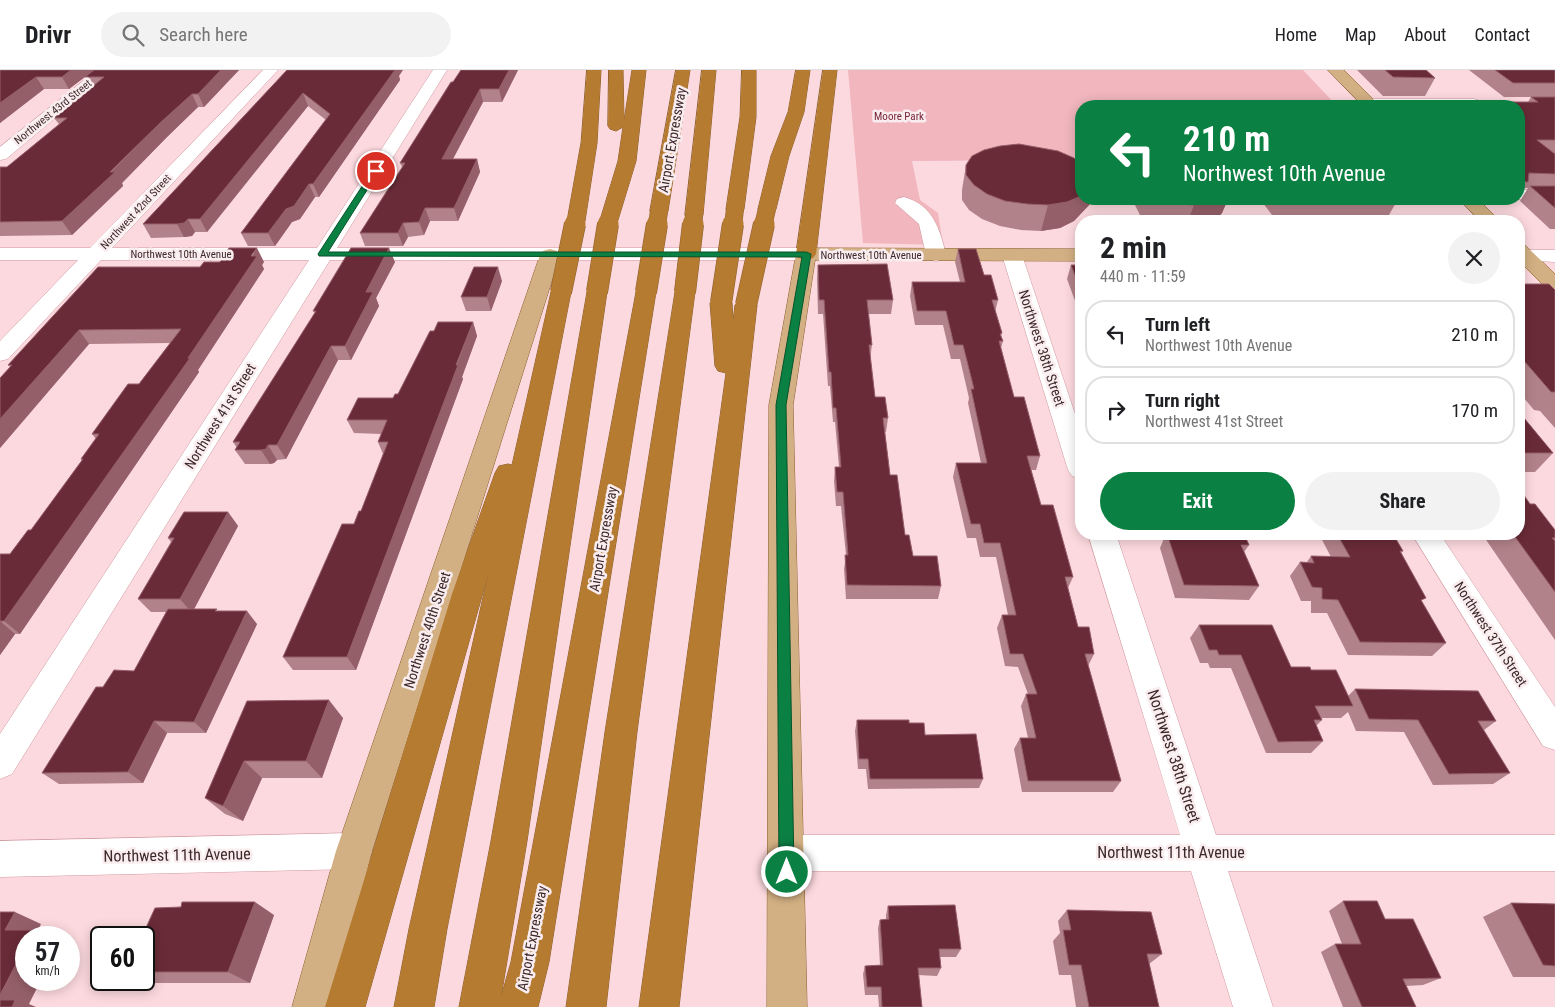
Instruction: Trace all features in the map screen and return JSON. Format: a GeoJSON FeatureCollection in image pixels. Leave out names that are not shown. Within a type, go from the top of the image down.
{"type":"FeatureCollection","features":[{"type":"Feature","properties":{"kind":"highway"},"geometry":{"type":"LineString","coordinates":[[414,1007],[428,930],[576,221],[589,143],[594,70]]}},
{"type":"Feature","properties":{"kind":"highway"},"geometry":{"type":"LineString","coordinates":[[479,1007],[511,832],[609,220],[616,118],[616,70]]}},
{"type":"Feature","properties":{"kind":"highway"},"geometry":{"type":"LineString","coordinates":[[609,220],[627,161],[639,70]]}},
{"type":"Feature","properties":{"kind":"highway","name":"Airport Expressway"},"geometry":{"type":"LineString","coordinates":[[518,1007],[530,962],[683,70]]}},
{"type":"Feature","properties":{"kind":"highway","name":"Airport Expressway"},"geometry":{"type":"LineString","coordinates":[[586,1007],[622,732],[685,292],[709,70]]}},
{"type":"Feature","properties":{"kind":"highway"},"geometry":{"type":"LineString","coordinates":[[731,422],[721,303],[748,117],[749,70]]}},
{"type":"Feature","properties":{"kind":"highway"},"geometry":{"type":"LineString","coordinates":[[659,1007],[746,305],[780,156],[796,112],[803,70]]}},
{"type":"Feature","properties":{"kind":"highway"},"geometry":{"type":"LineString","coordinates":[[806,254],[829,77]]}},
{"type":"Feature","properties":{"kind":"highway"},"geometry":{"type":"LineString","coordinates":[[780,156],[784,88]]}},
{"type":"Feature","properties":{"kind":"highway"},"geometry":{"type":"LineString","coordinates":[[345,1007],[468,594],[549,348]]}},
{"type":"Feature","properties":{"kind":"main road"},"geometry":{"type":"LineString","coordinates":[[1335,70],[1366,100]]}},
{"type":"Feature","properties":{"kind":"main road"},"geometry":{"type":"LineString","coordinates":[[1474,205],[1485,215]]}},
{"type":"Feature","properties":{"kind":"main road","name":"Northwest 40th Street"},"geometry":{"type":"LineString","coordinates":[[312,1007],[354,852],[550,254]]}},
{"type":"Feature","properties":{"kind":"main road"},"geometry":{"type":"LineString","coordinates":[[787,1007],[781,405],[806,254]]}},
{"type":"Feature","properties":{"kind":"main road","name":"Northwest 10th Avenue"},"geometry":{"type":"LineString","coordinates":[[806,254],[1075,255]]}},
{"type":"Feature","properties":{"kind":"main road"},"geometry":{"type":"LineString","coordinates":[[1525,258],[1555,287]]}},
{"type":"Feature","properties":{"kind":"street","name":"Northwest 43rd Street"},"geometry":{"type":"LineString","coordinates":[[0,155],[106,70]]}},
{"type":"Feature","properties":{"kind":"street","name":"Northwest 42nd Street"},"geometry":{"type":"LineString","coordinates":[[0,354],[271,70]]}},
{"type":"Feature","properties":{"kind":"street","name":"Northwest 41st Street"},"geometry":{"type":"LineString","coordinates":[[0,763],[440,70]]}},
{"type":"Feature","properties":{"kind":"street"},"geometry":{"type":"LineString","coordinates":[[1525,195],[1555,195]]}},
{"type":"Feature","properties":{"kind":"street"},"geometry":{"type":"LineString","coordinates":[[904,203],[922,213],[930,222],[936,255]]}},
{"type":"Feature","properties":{"kind":"street","name":"Northwest 10th Avenue"},"geometry":{"type":"LineString","coordinates":[[0,254],[806,254]]}},
{"type":"Feature","properties":{"kind":"street"},"geometry":{"type":"LineString","coordinates":[[1525,254],[1555,256]]}},
{"type":"Feature","properties":{"kind":"street","name":"Northwest 38th Street"},"geometry":{"type":"LineString","coordinates":[[1012,255],[1075,451]]}},
{"type":"Feature","properties":{"kind":"street"},"geometry":{"type":"LineString","coordinates":[[1528,288],[1555,287]]}},
{"type":"Feature","properties":{"kind":"street","name":"Northwest 38th Street"},"geometry":{"type":"LineString","coordinates":[[1104,540],[1253,1007]]}},
{"type":"Feature","properties":{"kind":"street","name":"Northwest 37th Street"},"geometry":{"type":"LineString","coordinates":[[1430,540],[1555,735]]}},
{"type":"Feature","properties":{"kind":"street","name":"Northwest 11th Avenue"},"geometry":{"type":"LineString","coordinates":[[0,859],[354,852]]}},
{"type":"Feature","properties":{"kind":"street","name":"Northwest 11th Avenue"},"geometry":{"type":"LineString","coordinates":[[786,853],[1555,853]]}},
{"type":"Feature","properties":{"kind":"green space","name":"Moore Park"},"geometry":{"type":"Polygon","coordinates":[[[848,70],[1303,70],[1331,100],[1075,100],[1075,160],[912,161],[920,200],[938,213],[943,245],[863,243],[848,70]]]}},
{"type":"Feature","properties":{"kind":"building"},"geometry":{"type":"Polygon","coordinates":[[[0,70],[71,70],[62,77],[36,77],[0,103],[0,70]]]}},
{"type":"Feature","properties":{"kind":"building"},"geometry":{"type":"Polygon","coordinates":[[[94,70],[221,70],[198,94],[192,94],[160,123],[110,172],[115,172],[62,221],[0,222],[0,167],[7,167],[67,118],[54,118],[104,77],[85,77],[94,70]]]}},
{"type":"Feature","properties":{"kind":"building"},"geometry":{"type":"Polygon","coordinates":[[[287,70],[395,70],[313,184],[309,184],[294,206],[286,209],[268,233],[241,233],[330,114],[303,93],[200,219],[188,219],[184,223],[177,224],[143,224],[287,70]]]}},
{"type":"Feature","properties":{"kind":"building"},"geometry":{"type":"Polygon","coordinates":[[[461,70],[509,70],[499,89],[480,89],[442,159],[477,159],[454,208],[425,208],[419,222],[403,223],[398,233],[360,233],[405,163],[400,163],[451,82],[453,82],[461,70]]]}},
{"type":"Feature","properties":{"kind":"building"},"geometry":{"type":"Polygon","coordinates":[[[1385,70],[1426,70],[1435,78],[1393,77],[1385,70]]]}},
{"type":"Feature","properties":{"kind":"building"},"geometry":{"type":"Polygon","coordinates":[[[1495,70],[1555,70],[1555,83],[1513,83],[1495,70]]]}},
{"type":"Feature","properties":{"kind":"building"},"geometry":{"type":"Polygon","coordinates":[[[1531,97],[1555,97],[1555,140],[1537,140],[1555,154],[1555,174],[1529,173],[1528,182],[1526,182],[1525,102],[1538,102],[1531,97]]]}},
{"type":"Feature","properties":{"kind":"building"},"geometry":{"type":"Polygon","coordinates":[[[1019,144],[1058,151],[1074,158],[1075,199],[1048,205],[1027,204],[1005,201],[987,194],[974,185],[966,175],[966,165],[972,156],[984,150],[1019,144]]]}},
{"type":"Feature","properties":{"kind":"building"},"geometry":{"type":"Polygon","coordinates":[[[1530,186],[1555,186],[1555,208],[1530,186]]]}},
{"type":"Feature","properties":{"kind":"building"},"geometry":{"type":"Polygon","coordinates":[[[229,248],[257,248],[251,256],[257,256],[188,358],[190,358],[4,621],[0,621],[0,554],[10,554],[28,530],[31,530],[83,459],[81,459],[99,434],[92,434],[128,384],[139,384],[181,329],[79,330],[0,419],[0,378],[12,365],[8,365],[98,267],[200,267],[204,262],[220,262],[229,248]]]}},
{"type":"Feature","properties":{"kind":"building"},"geometry":{"type":"Polygon","coordinates":[[[351,248],[389,248],[366,292],[373,292],[345,346],[331,346],[277,445],[268,445],[266,449],[261,450],[235,450],[240,442],[233,442],[316,311],[313,311],[351,248]]]}},
{"type":"Feature","properties":{"kind":"building"},"geometry":{"type":"Polygon","coordinates":[[[958,249],[976,249],[984,275],[991,275],[998,300],[992,300],[1003,341],[999,341],[1014,397],[1024,397],[1040,456],[1027,456],[1041,505],[1053,505],[1073,577],[1065,577],[1078,627],[1089,627],[1094,654],[1085,654],[1121,781],[1028,781],[1020,738],[1036,738],[1026,694],[1037,694],[1023,654],[1010,654],[1002,615],[1016,615],[1000,543],[984,543],[980,524],[971,524],[956,463],[987,463],[971,389],[974,389],[963,345],[954,345],[946,311],[917,311],[912,282],[965,282],[958,249]]]}},
{"type":"Feature","properties":{"kind":"building"},"geometry":{"type":"Polygon","coordinates":[[[887,264],[893,300],[867,300],[872,345],[869,345],[875,397],[885,397],[888,418],[883,418],[890,475],[897,475],[905,535],[909,535],[913,556],[937,556],[941,586],[847,585],[845,555],[848,555],[843,492],[837,492],[835,467],[841,467],[836,408],[833,408],[831,372],[829,372],[824,300],[819,300],[818,265],[887,264]]]}},
{"type":"Feature","properties":{"kind":"building"},"geometry":{"type":"Polygon","coordinates":[[[1071,265],[1075,265],[1075,275],[1071,265]]]}},
{"type":"Feature","properties":{"kind":"building"},"geometry":{"type":"Polygon","coordinates":[[[474,267],[498,267],[487,297],[461,297],[474,267]]]}},
{"type":"Feature","properties":{"kind":"building"},"geometry":{"type":"Polygon","coordinates":[[[1525,284],[1549,284],[1555,290],[1555,392],[1551,392],[1525,362],[1525,284]]]}},
{"type":"Feature","properties":{"kind":"building"},"geometry":{"type":"Polygon","coordinates":[[[438,322],[473,322],[347,657],[283,657],[342,524],[354,524],[359,511],[361,511],[388,442],[378,442],[387,420],[347,420],[358,398],[393,398],[395,394],[398,394],[430,331],[434,331],[438,322]]]}},
{"type":"Feature","properties":{"kind":"building"},"geometry":{"type":"Polygon","coordinates":[[[1525,419],[1553,453],[1525,453],[1525,419]]]}},
{"type":"Feature","properties":{"kind":"building"},"geometry":{"type":"Polygon","coordinates":[[[1525,497],[1530,504],[1535,504],[1555,530],[1555,538],[1552,538],[1555,541],[1555,592],[1517,540],[1525,540],[1525,497]]]}},
{"type":"Feature","properties":{"kind":"building"},"geometry":{"type":"Polygon","coordinates":[[[184,512],[228,512],[180,599],[138,599],[174,538],[168,538],[184,512]]]}},
{"type":"Feature","properties":{"kind":"building"},"geometry":{"type":"Polygon","coordinates":[[[1169,540],[1247,540],[1249,545],[1241,545],[1259,586],[1184,585],[1169,540]]]}},
{"type":"Feature","properties":{"kind":"building"},"geometry":{"type":"Polygon","coordinates":[[[1340,540],[1397,540],[1403,551],[1400,551],[1426,598],[1421,600],[1446,643],[1360,642],[1338,600],[1322,599],[1322,588],[1312,587],[1300,562],[1314,563],[1311,556],[1350,557],[1340,540]]]}},
{"type":"Feature","properties":{"kind":"building"},"geometry":{"type":"Polygon","coordinates":[[[168,609],[247,611],[194,722],[154,721],[128,772],[42,773],[96,687],[103,687],[114,670],[134,671],[168,609]]]}},
{"type":"Feature","properties":{"kind":"building"},"geometry":{"type":"Polygon","coordinates":[[[1199,625],[1272,625],[1291,667],[1310,667],[1311,670],[1336,670],[1353,706],[1315,706],[1322,720],[1314,720],[1323,741],[1278,742],[1241,655],[1219,655],[1217,650],[1209,650],[1199,625]]]}},
{"type":"Feature","properties":{"kind":"building"},"geometry":{"type":"Polygon","coordinates":[[[1355,689],[1478,691],[1496,721],[1478,721],[1510,773],[1449,774],[1418,720],[1369,719],[1355,689]]]}},
{"type":"Feature","properties":{"kind":"building"},"geometry":{"type":"Polygon","coordinates":[[[329,700],[306,761],[244,761],[223,806],[205,798],[247,701],[329,700]]]}},
{"type":"Feature","properties":{"kind":"building"},"geometry":{"type":"Polygon","coordinates":[[[857,720],[909,720],[909,723],[924,723],[925,735],[976,734],[983,779],[870,779],[868,759],[859,759],[857,720]]]}},
{"type":"Feature","properties":{"kind":"building"},"geometry":{"type":"Polygon","coordinates":[[[1343,901],[1377,901],[1385,919],[1413,919],[1441,978],[1403,979],[1416,1007],[1362,1007],[1335,944],[1361,944],[1343,901]]]}},
{"type":"Feature","properties":{"kind":"building"},"geometry":{"type":"Polygon","coordinates":[[[182,902],[255,902],[228,972],[155,972],[155,926],[147,926],[155,908],[181,907],[182,902]]]}},
{"type":"Feature","properties":{"kind":"building"},"geometry":{"type":"Polygon","coordinates":[[[1511,903],[1555,904],[1555,966],[1543,965],[1511,903]]]}},
{"type":"Feature","properties":{"kind":"building"},"geometry":{"type":"Polygon","coordinates":[[[955,905],[961,949],[939,949],[941,968],[918,968],[922,1007],[882,1007],[881,987],[867,987],[865,966],[883,965],[880,920],[889,919],[888,906],[955,905]]]}},
{"type":"Feature","properties":{"kind":"building"},"geometry":{"type":"Polygon","coordinates":[[[1067,910],[1151,912],[1162,954],[1147,954],[1159,1007],[1089,1007],[1081,965],[1069,965],[1063,930],[1071,930],[1067,910]]]}},
{"type":"Feature","properties":{"kind":"building"},"geometry":{"type":"Polygon","coordinates":[[[0,912],[15,912],[5,930],[15,930],[15,966],[0,995],[0,912]]]}},
{"type":"Feature","properties":{"kind":"building"},"geometry":{"type":"Polygon","coordinates":[[[0,1000],[15,1000],[12,1007],[0,1007],[0,1000]]]}},
{"type":"Feature","properties":{"kind":"route"},"geometry":{"type":"LineString","coordinates":[[376,171],[322,254],[806,254],[781,405],[787,872]]}}]}
